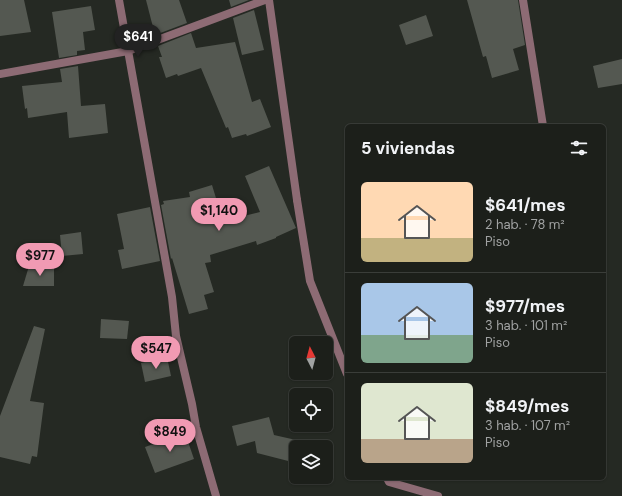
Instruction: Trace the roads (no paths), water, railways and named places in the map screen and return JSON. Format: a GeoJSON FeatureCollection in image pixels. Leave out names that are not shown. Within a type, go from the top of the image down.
{"type":"FeatureCollection","features":[{"type":"Feature","properties":{"kind":"street"},"geometry":{"type":"LineString","coordinates":[[119,0],[172,297],[176,336],[196,427],[216,496]]}},
{"type":"Feature","properties":{"kind":"street"},"geometry":{"type":"LineString","coordinates":[[0,74],[128,51],[265,0]]}},
{"type":"Feature","properties":{"kind":"street"},"geometry":{"type":"LineString","coordinates":[[269,0],[310,281],[345,369]]}},
{"type":"Feature","properties":{"kind":"street"},"geometry":{"type":"LineString","coordinates":[[523,0],[543,124]]}},
{"type":"Feature","properties":{"kind":"street"},"geometry":{"type":"LineString","coordinates":[[388,480],[389,482],[438,496]]}}]}
